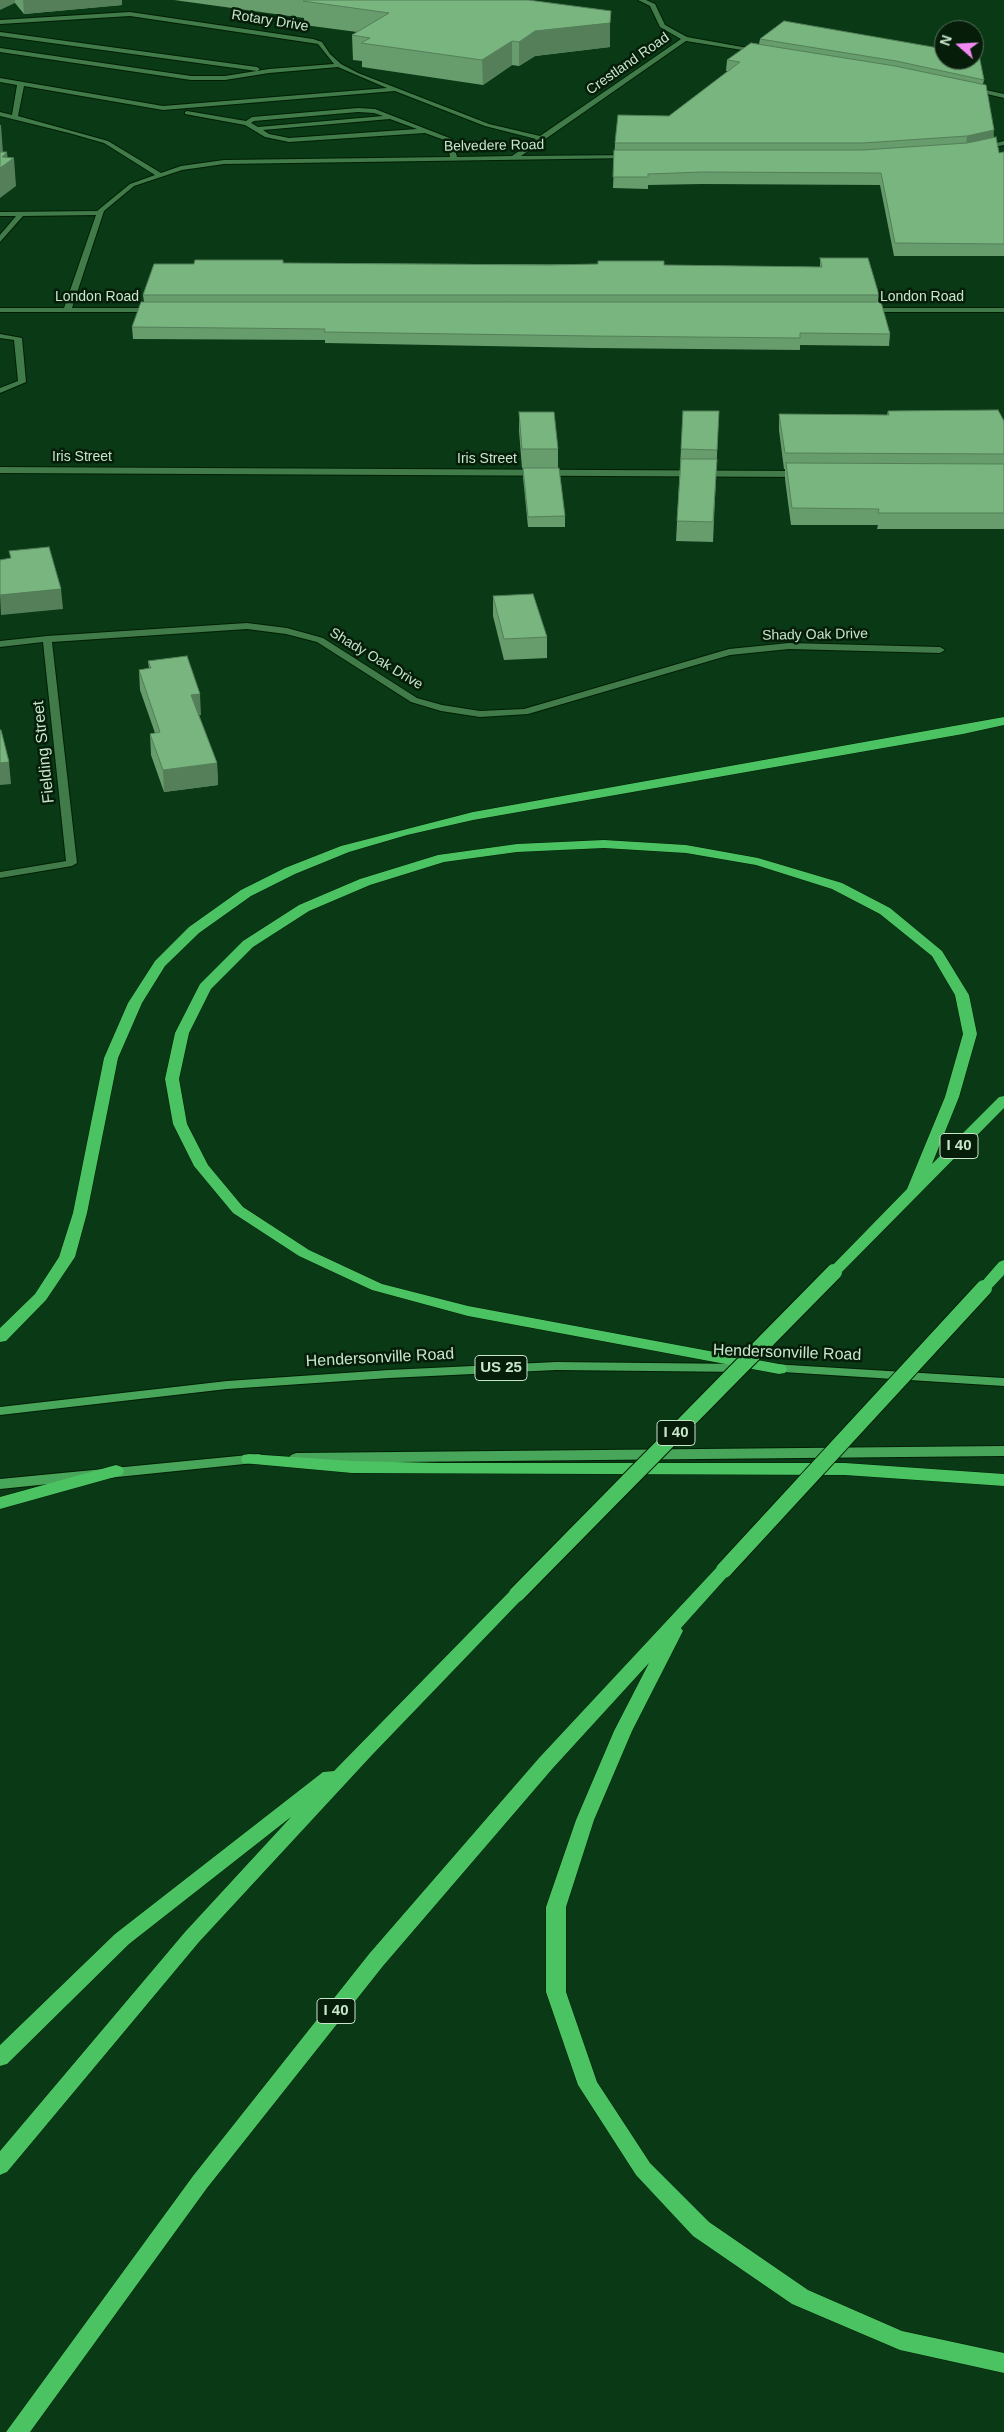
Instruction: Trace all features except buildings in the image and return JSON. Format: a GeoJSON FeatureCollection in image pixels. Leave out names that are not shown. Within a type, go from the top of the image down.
{"type":"FeatureCollection","features":[{"type":"Feature","properties":{"kind":"highway"},"geometry":{"type":"LineString","coordinates":[[0,1337],[41,1297],[67,1257],[80,1213],[111,1058],[135,1003],[160,964],[194,930],[246,893],[290,871],[345,849],[473,816],[963,730],[1004,721]]}},
{"type":"Feature","properties":{"kind":"highway"},"geometry":{"type":"LineString","coordinates":[[779,1368],[468,1311],[378,1287],[304,1253],[238,1210],[201,1166],[180,1124],[172,1079],[182,1033],[205,987],[248,944],[304,908],[365,882],[442,858],[517,848],[604,844],[686,849],[758,862],[837,886],[885,911],[937,954],[962,995],[970,1034],[952,1097],[914,1192]]}},
{"type":"Feature","properties":{"kind":"highway","name":"I 40"},"geometry":{"type":"LineString","coordinates":[[0,2166],[192,1937],[364,1750],[1004,1100]]}},
{"type":"Feature","properties":{"kind":"highway","name":"I 40"},"geometry":{"type":"LineString","coordinates":[[17,2432],[200,2182],[376,1960],[546,1763],[1004,1266]]}},
{"type":"Feature","properties":{"kind":"highway"},"geometry":{"type":"LineString","coordinates":[[249,1459],[352,1467],[438,1469],[845,1469],[956,1475],[1004,1480]]}},
{"type":"Feature","properties":{"kind":"highway"},"geometry":{"type":"LineString","coordinates":[[0,1503],[116,1471]]}},
{"type":"Feature","properties":{"kind":"highway"},"geometry":{"type":"LineString","coordinates":[[683,1614],[623,1731],[585,1820],[556,1907],[556,1992],[588,2085],[643,2169],[701,2229],[800,2297],[900,2340],[1004,2364]]}},
{"type":"Feature","properties":{"kind":"highway"},"geometry":{"type":"LineString","coordinates":[[0,2058],[122,1938],[364,1750]]}},
{"type":"Feature","properties":{"kind":"main road","name":"Hendersonville Road"},"geometry":{"type":"LineString","coordinates":[[0,1411],[227,1385],[389,1374],[556,1366],[779,1368],[1004,1382]]}},
{"type":"Feature","properties":{"kind":"main road"},"geometry":{"type":"LineString","coordinates":[[0,1484],[249,1459],[1004,1451]]}},
{"type":"Feature","properties":{"kind":"street"},"geometry":{"type":"LineString","coordinates":[[641,0],[653,6],[662,26],[685,39]]}},
{"type":"Feature","properties":{"kind":"street","name":"Rotary Drive"},"geometry":{"type":"LineString","coordinates":[[0,22],[119,14],[143,15],[313,41],[320,43],[328,55],[339,65],[356,74],[488,125],[542,139]]}},
{"type":"Feature","properties":{"kind":"street"},"geometry":{"type":"LineString","coordinates":[[0,34],[269,71]]}},
{"type":"Feature","properties":{"kind":"street","name":"Crestland Road"},"geometry":{"type":"LineString","coordinates":[[515,158],[685,39],[771,53]]}},
{"type":"Feature","properties":{"kind":"street"},"geometry":{"type":"LineString","coordinates":[[0,50],[191,78],[225,78],[269,71],[339,65]]}},
{"type":"Feature","properties":{"kind":"street"},"geometry":{"type":"LineString","coordinates":[[0,80],[247,123],[267,136],[289,140],[423,131],[441,134],[450,140],[454,158]]}},
{"type":"Feature","properties":{"kind":"street"},"geometry":{"type":"LineString","coordinates":[[15,117],[21,83]]}},
{"type":"Feature","properties":{"kind":"street"},"geometry":{"type":"LineString","coordinates":[[968,88],[1004,96]]}},
{"type":"Feature","properties":{"kind":"street"},"geometry":{"type":"LineString","coordinates":[[164,108],[395,90]]}},
{"type":"Feature","properties":{"kind":"street"},"geometry":{"type":"LineString","coordinates":[[247,123],[252,119],[358,110],[376,111],[423,131]]}},
{"type":"Feature","properties":{"kind":"street"},"geometry":{"type":"LineString","coordinates":[[0,114],[106,142],[158,174]]}},
{"type":"Feature","properties":{"kind":"street"},"geometry":{"type":"LineString","coordinates":[[256,129],[393,118]]}},
{"type":"Feature","properties":{"kind":"street"},"geometry":{"type":"LineString","coordinates":[[976,149],[1004,143]]}},
{"type":"Feature","properties":{"kind":"street","name":"Belvedere Road"},"geometry":{"type":"LineString","coordinates":[[100,213],[132,185],[158,174],[181,168],[224,162],[454,158],[644,158]]}},
{"type":"Feature","properties":{"kind":"street"},"geometry":{"type":"LineString","coordinates":[[0,240],[22,213]]}},
{"type":"Feature","properties":{"kind":"street"},"geometry":{"type":"LineString","coordinates":[[0,214],[100,213],[67,310]]}},
{"type":"Feature","properties":{"kind":"street","name":"London Road"},"geometry":{"type":"LineString","coordinates":[[0,310],[167,310]]}},
{"type":"Feature","properties":{"kind":"street","name":"London Road"},"geometry":{"type":"LineString","coordinates":[[854,310],[1004,310]]}},
{"type":"Feature","properties":{"kind":"street"},"geometry":{"type":"LineString","coordinates":[[0,336],[18,338],[22,382],[0,391]]}},
{"type":"Feature","properties":{"kind":"street","name":"Iris Street"},"geometry":{"type":"LineString","coordinates":[[0,470],[815,474]]}},
{"type":"Feature","properties":{"kind":"street","name":"Shady Oak Drive"},"geometry":{"type":"LineString","coordinates":[[0,644],[46,639],[247,626],[287,631],[320,640],[414,700],[441,708],[480,714],[525,712],[729,652],[789,646],[940,650]]}},
{"type":"Feature","properties":{"kind":"street","name":"Fielding Street"},"geometry":{"type":"LineString","coordinates":[[0,875],[72,862],[46,639]]}}]}
